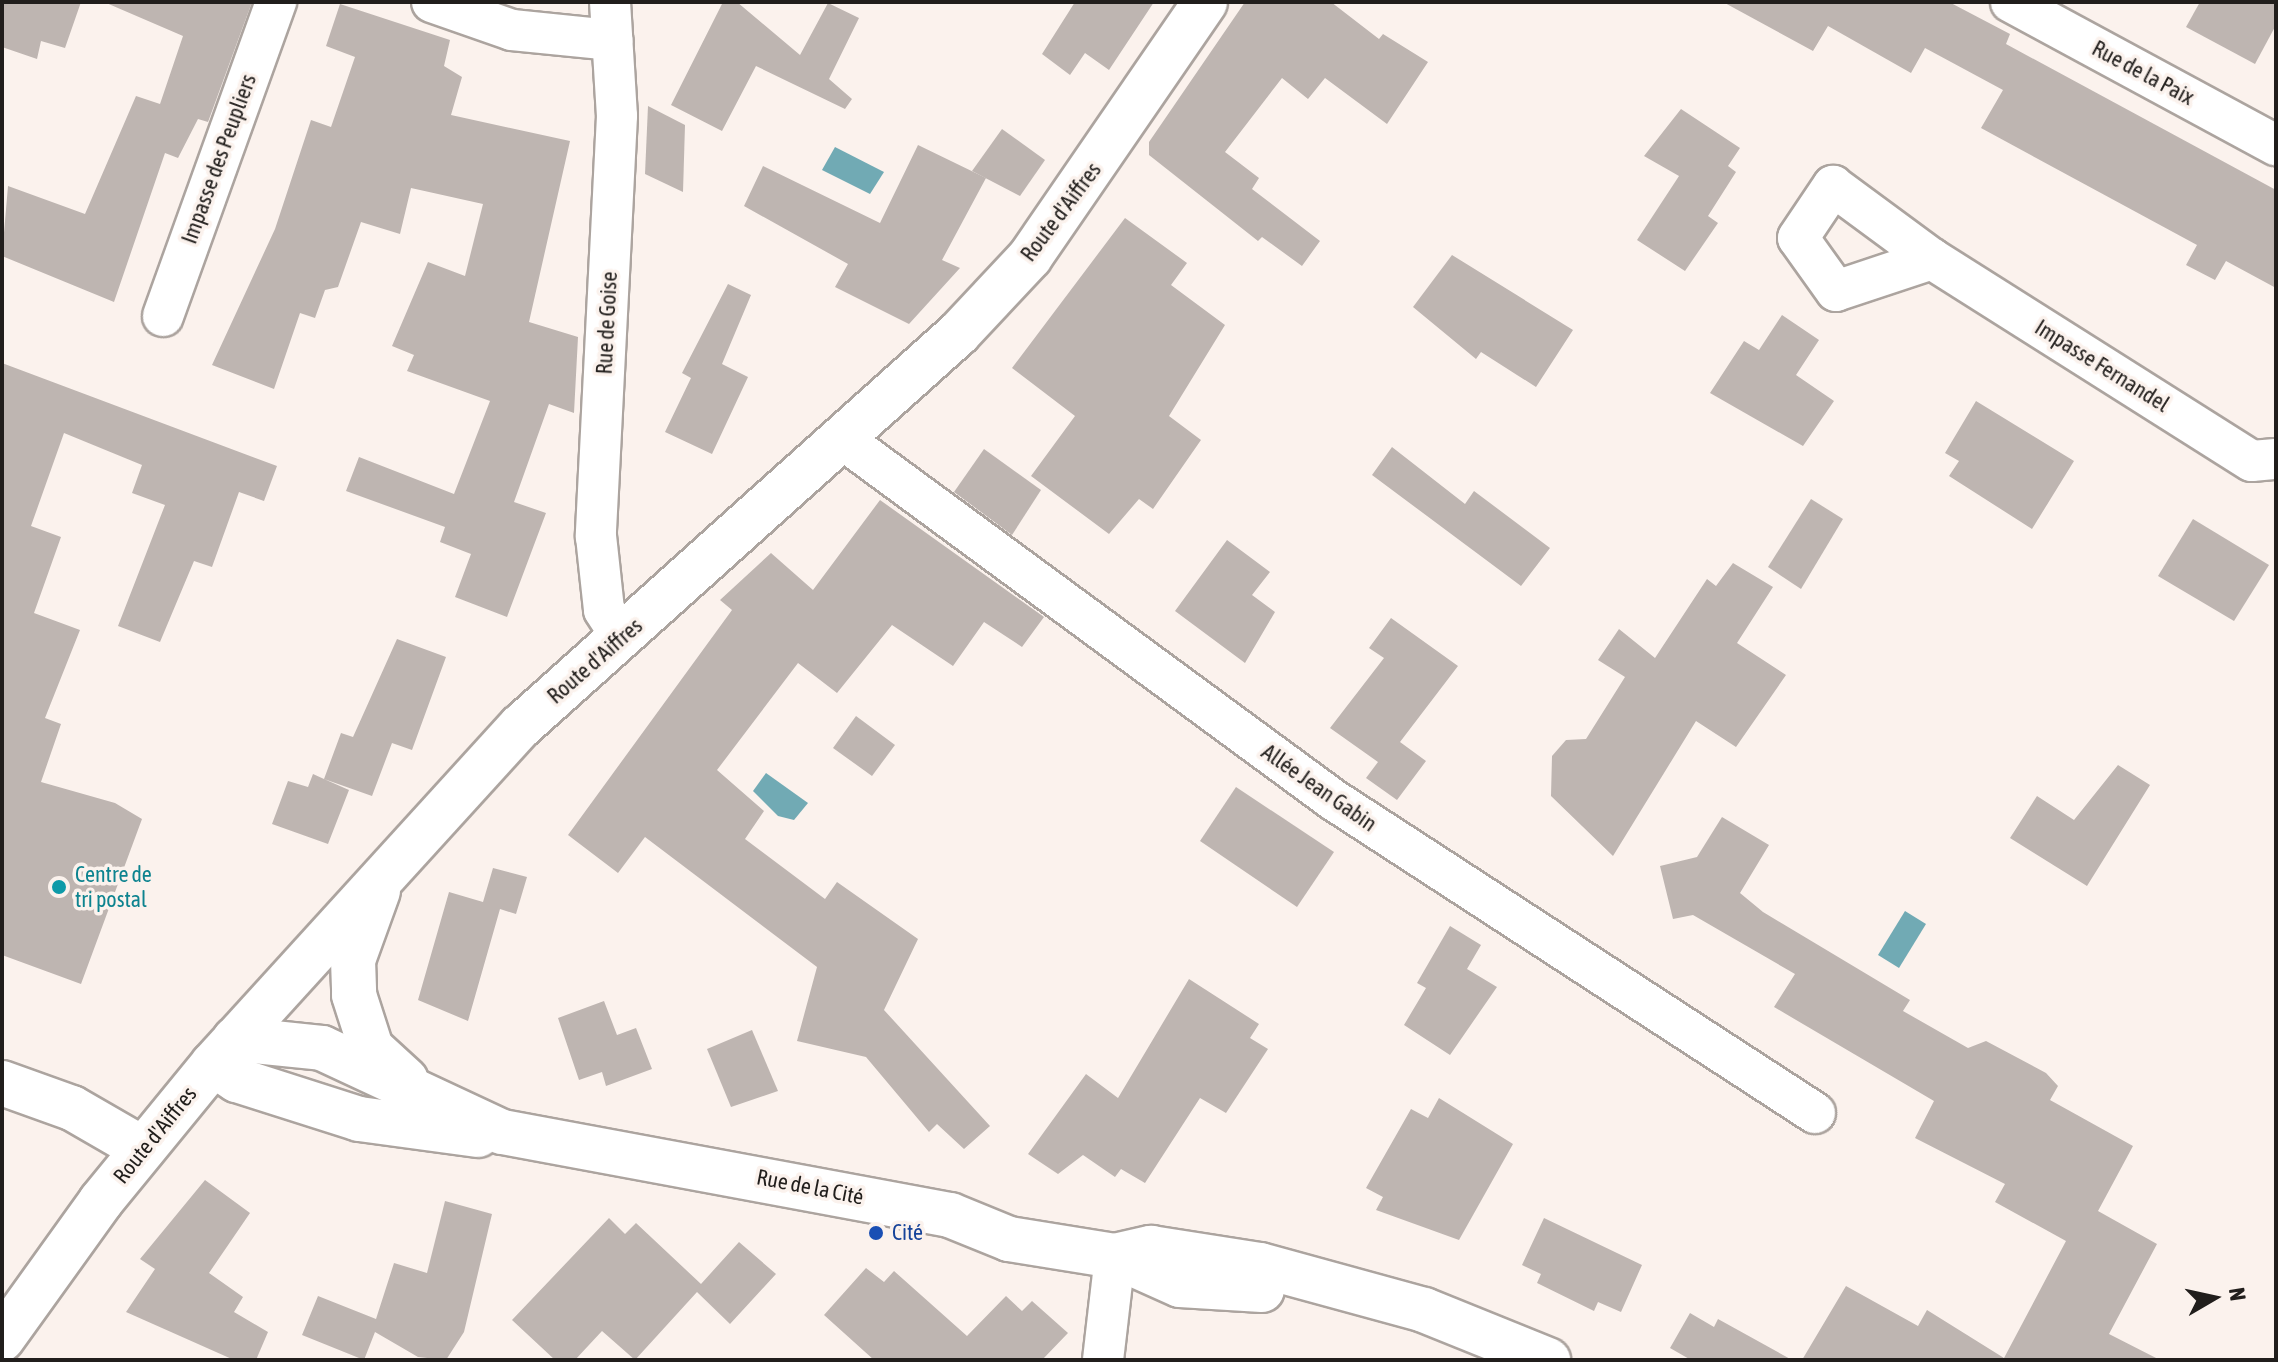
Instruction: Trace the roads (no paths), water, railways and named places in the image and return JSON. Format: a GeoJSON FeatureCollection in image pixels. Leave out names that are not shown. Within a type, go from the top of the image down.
{"type":"FeatureCollection","features":[{"type":"Feature","properties":{"kind":"street","name":"Impasse des Peupliers"},"geometry":{"type":"LineString","coordinates":[[163,316],[276,2]]}},
{"type":"Feature","properties":{"kind":"street"},"geometry":{"type":"LineString","coordinates":[[432,2],[512,30],[611,21]]}},
{"type":"Feature","properties":{"kind":"street","name":"Route d'Aiffres"},"geometry":{"type":"LineString","coordinates":[[2,1339],[143,1149],[224,1052],[521,726],[841,438],[1030,257],[1205,2]]}},
{"type":"Feature","properties":{"kind":"street","name":"Rue de la Paix"},"geometry":{"type":"LineString","coordinates":[[2011,2],[2276,145]]}},
{"type":"Feature","properties":{"kind":"street","name":"Rue de Goise"},"geometry":{"type":"LineString","coordinates":[[611,21],[617,116],[596,536],[604,610],[622,638]]}},
{"type":"Feature","properties":{"kind":"street","name":"Impasse Fernandel"},"geometry":{"type":"LineString","coordinates":[[1932,259],[2252,461],[2276,459]]}},
{"type":"Feature","properties":{"kind":"street","name":"Allée Jean Gabin"},"geometry":{"type":"LineString","coordinates":[[841,438],[1332,799],[1815,1113]]}},
{"type":"Feature","properties":{"kind":"street","name":"Rue de la Cité"},"geometry":{"type":"LineString","coordinates":[[385,872],[353,960],[354,995],[371,1048],[428,1100]]}},
{"type":"Feature","properties":{"kind":"street","name":"Rue de la Cité"},"geometry":{"type":"LineString","coordinates":[[502,1132],[459,1134],[359,1119],[237,1080],[224,1052],[299,1041],[502,1132],[901,1205],[1009,1239],[1115,1256],[1180,1285],[1336,1289],[1424,1310],[1548,1360]]}},
{"type":"Feature","properties":{"kind":"street"},"geometry":{"type":"LineString","coordinates":[[2,1083],[72,1108],[143,1149]]}},
{"type":"Feature","properties":{"kind":"street"},"geometry":{"type":"LineString","coordinates":[[1103,1360],[1115,1256]]}},
{"type":"Feature","properties":{"kind":"water"},"geometry":{"type":"Polygon","coordinates":[[[835,147],[884,172],[870,194],[822,170],[835,147]]]}},
{"type":"Feature","properties":{"kind":"water"},"geometry":{"type":"Polygon","coordinates":[[[766,773],[808,803],[794,820],[778,816],[753,791],[766,773]]]}},
{"type":"Feature","properties":{"kind":"water"},"geometry":{"type":"Polygon","coordinates":[[[1905,911],[1926,924],[1899,968],[1878,955],[1905,911]]]}},
{"type":"Feature","properties":{"kind":"place","name":"Centre de tri postal"},"geometry":{"type":"Point","coordinates":[59,887]}},
{"type":"Feature","properties":{"kind":"place","name":"Cité"},"geometry":{"type":"Point","coordinates":[876,1233]}}]}
